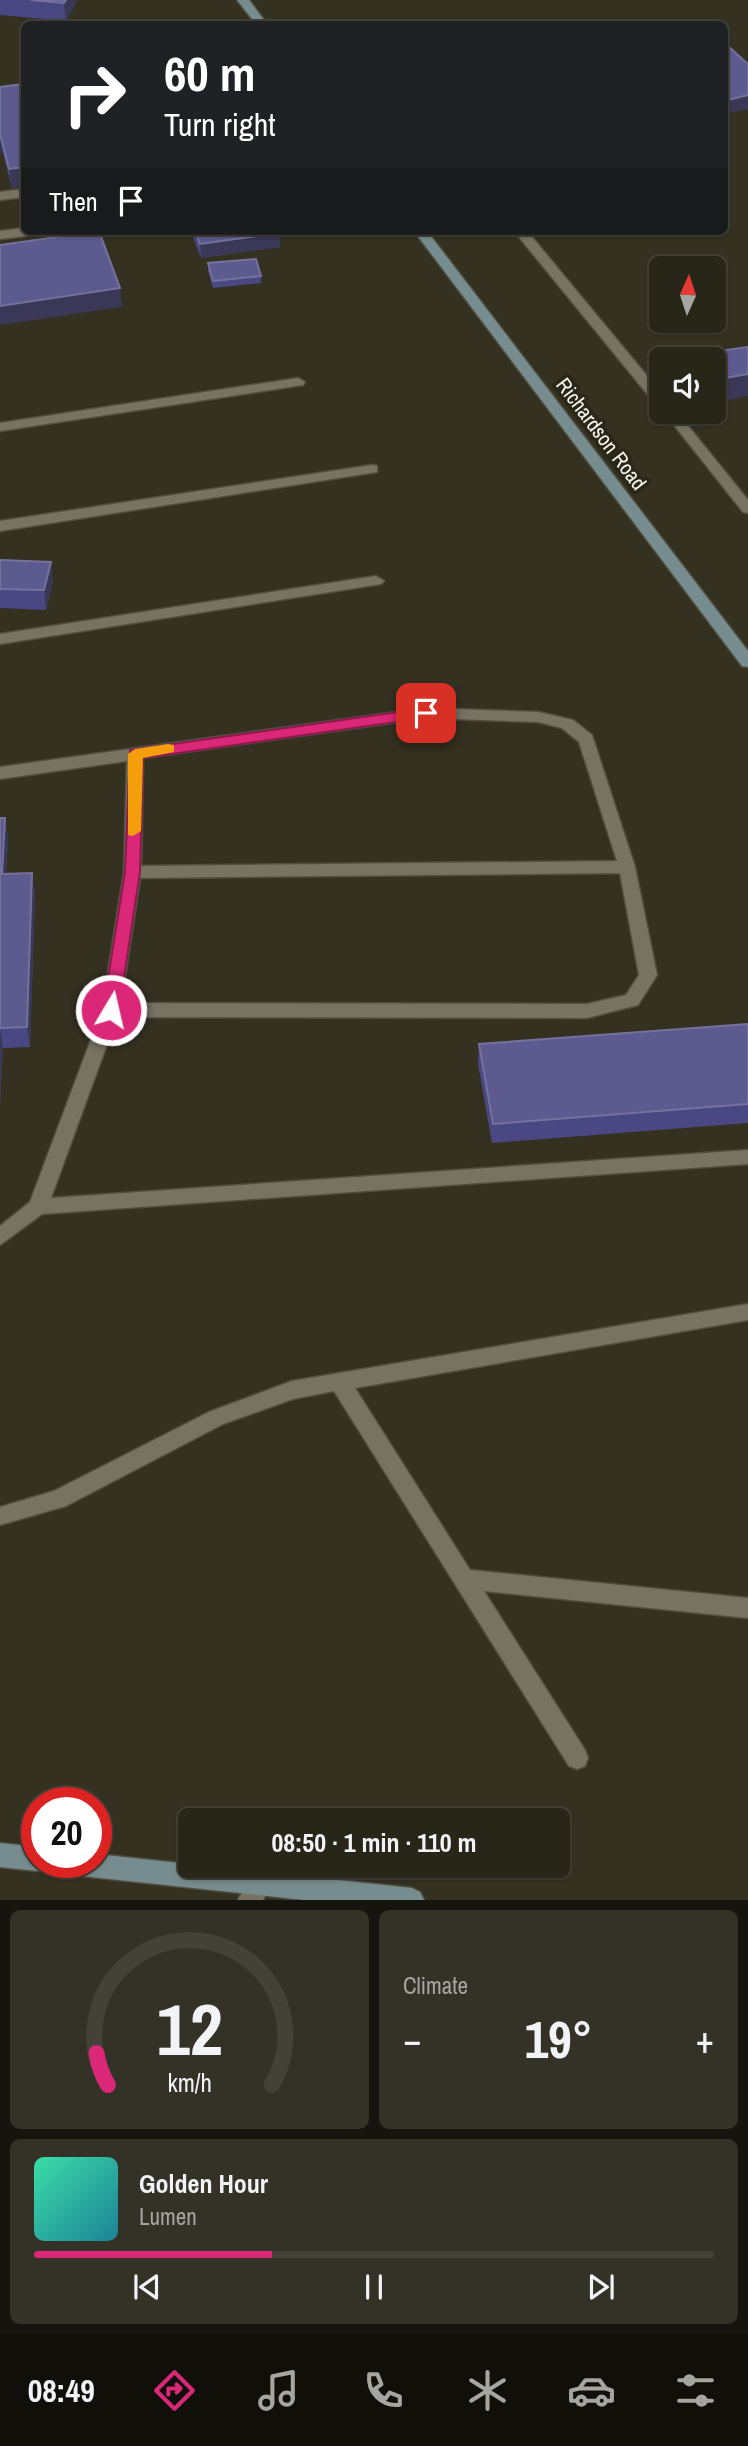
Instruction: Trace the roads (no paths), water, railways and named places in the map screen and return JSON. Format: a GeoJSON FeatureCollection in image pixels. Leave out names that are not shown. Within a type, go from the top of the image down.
{"type":"FeatureCollection","features":[{"type":"Feature","properties":{"kind":"street"},"geometry":{"type":"LineString","coordinates":[[243,0],[260,21]]}},
{"type":"Feature","properties":{"kind":"street","name":"Richardson Road"},"geometry":{"type":"LineString","coordinates":[[423,235],[748,662]]}},
{"type":"Feature","properties":{"kind":"street"},"geometry":{"type":"LineString","coordinates":[[0,1855],[21,1857]]}},
{"type":"Feature","properties":{"kind":"street"},"geometry":{"type":"LineString","coordinates":[[112,1870],[255,1892],[412,1900]]}},
{"type":"Feature","properties":{"kind":"lane"},"geometry":{"type":"LineString","coordinates":[[0,196],[21,193]]}},
{"type":"Feature","properties":{"kind":"lane"},"geometry":{"type":"LineString","coordinates":[[0,235],[21,232]]}},
{"type":"Feature","properties":{"kind":"lane"},"geometry":{"type":"LineString","coordinates":[[523,235],[649,387]]}},
{"type":"Feature","properties":{"kind":"lane"},"geometry":{"type":"LineString","coordinates":[[0,426],[298,382]]}},
{"type":"Feature","properties":{"kind":"lane"},"geometry":{"type":"LineString","coordinates":[[679,424],[748,509]]}},
{"type":"Feature","properties":{"kind":"lane"},"geometry":{"type":"LineString","coordinates":[[0,526],[372,468]]}},
{"type":"Feature","properties":{"kind":"lane"},"geometry":{"type":"LineString","coordinates":[[0,639],[376,581]]}},
{"type":"Feature","properties":{"kind":"lane"},"geometry":{"type":"LineString","coordinates":[[0,773],[426,713],[538,717],[567,724],[586,739],[627,867],[648,975],[632,1000],[587,1011],[111,1010]]}},
{"type":"Feature","properties":{"kind":"lane"},"geometry":{"type":"LineString","coordinates":[[0,1237],[38,1207],[111,1010],[132,872],[135,754]]}},
{"type":"Feature","properties":{"kind":"lane"},"geometry":{"type":"LineString","coordinates":[[132,872],[627,867]]}},
{"type":"Feature","properties":{"kind":"lane"},"geometry":{"type":"LineString","coordinates":[[38,1207],[748,1157]]}},
{"type":"Feature","properties":{"kind":"lane"},"geometry":{"type":"LineString","coordinates":[[0,1516],[59,1499],[216,1418],[292,1390],[748,1312]]}},
{"type":"Feature","properties":{"kind":"lane"},"geometry":{"type":"LineString","coordinates":[[339,1381],[577,1758]]}},
{"type":"Feature","properties":{"kind":"lane"},"geometry":{"type":"LineString","coordinates":[[465,1578],[748,1608]]}}]}
